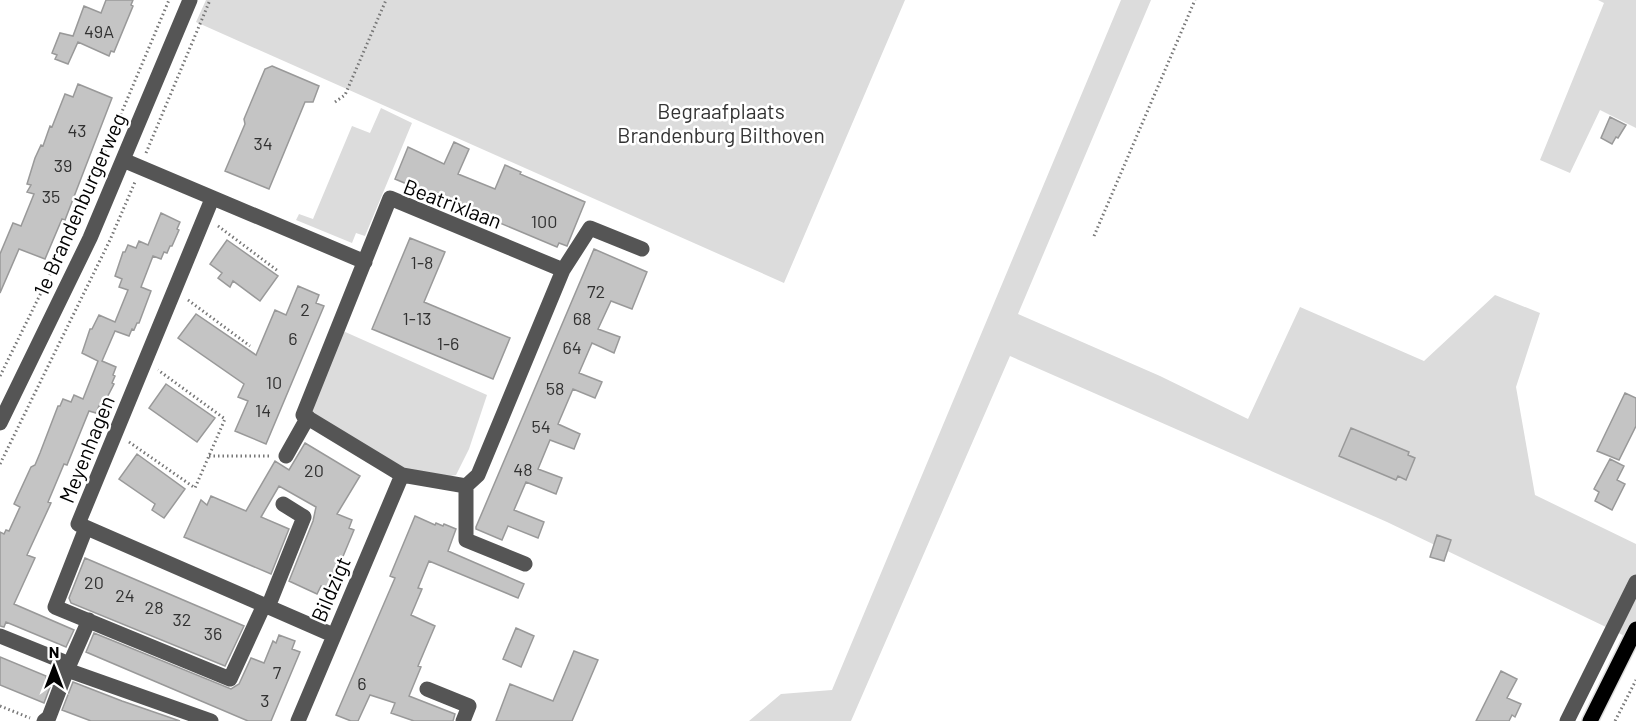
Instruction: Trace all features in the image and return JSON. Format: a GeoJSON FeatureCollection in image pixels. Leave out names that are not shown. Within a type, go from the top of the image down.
{"type":"FeatureCollection","features":[{"type":"Feature","properties":{"kind":"main road"},"geometry":{"type":"LineString","coordinates":[[1590,721],[1636,629]]}},
{"type":"Feature","properties":{"kind":"street","name":"1e Brandenburgerweg"},"geometry":{"type":"LineString","coordinates":[[0,423],[90,238],[190,0]]}},
{"type":"Feature","properties":{"kind":"street"},"geometry":{"type":"LineString","coordinates":[[123,160],[365,262]]}},
{"type":"Feature","properties":{"kind":"street","name":"Beatrixlaan"},"geometry":{"type":"LineString","coordinates":[[308,417],[303,414],[390,198],[563,270]]}},
{"type":"Feature","properties":{"kind":"street","name":"Meyenhagen"},"geometry":{"type":"LineString","coordinates":[[212,199],[78,524],[333,635]]}},
{"type":"Feature","properties":{"kind":"street"},"geometry":{"type":"LineString","coordinates":[[525,564],[466,540],[466,486],[478,475],[563,270],[590,228],[642,249]]}},
{"type":"Feature","properties":{"kind":"street"},"geometry":{"type":"LineString","coordinates":[[286,456],[308,417],[402,475],[466,486]]}},
{"type":"Feature","properties":{"kind":"street","name":"Bildzigt"},"geometry":{"type":"LineString","coordinates":[[303,720],[333,635],[402,475]]}},
{"type":"Feature","properties":{"kind":"street"},"geometry":{"type":"LineString","coordinates":[[86,528],[55,607],[230,679],[266,606],[304,517],[283,504]]}},
{"type":"Feature","properties":{"kind":"street"},"geometry":{"type":"LineString","coordinates":[[1568,721],[1636,582]]}},
{"type":"Feature","properties":{"kind":"street"},"geometry":{"type":"LineString","coordinates":[[0,636],[62,661],[41,714],[41,721],[49,717],[89,620]]}},
{"type":"Feature","properties":{"kind":"street"},"geometry":{"type":"LineString","coordinates":[[67,670],[211,721]]}},
{"type":"Feature","properties":{"kind":"street"},"geometry":{"type":"LineString","coordinates":[[427,689],[469,706],[463,721]]}},
{"type":"Feature","properties":{"kind":"path","name":"1e Brandenburgerweg"},"geometry":{"type":"LineString","coordinates":[[0,376],[73,228],[169,0]]}},
{"type":"Feature","properties":{"kind":"path"},"geometry":{"type":"LineString","coordinates":[[336,102],[345,95],[386,0]]}},
{"type":"Feature","properties":{"kind":"path"},"geometry":{"type":"LineString","coordinates":[[1094,236],[1195,0]]}},
{"type":"Feature","properties":{"kind":"path"},"geometry":{"type":"LineString","coordinates":[[205,216],[278,272]]}},
{"type":"Feature","properties":{"kind":"path"},"geometry":{"type":"LineString","coordinates":[[174,290],[250,346]]}},
{"type":"Feature","properties":{"kind":"path"},"geometry":{"type":"LineString","coordinates":[[116,432],[195,488],[225,419],[145,360]]}},
{"type":"Feature","properties":{"kind":"path"},"geometry":{"type":"LineString","coordinates":[[209,456],[286,456]]}},
{"type":"Feature","properties":{"kind":"path"},"geometry":{"type":"LineString","coordinates":[[1615,721],[1636,680]]}},
{"type":"Feature","properties":{"kind":"path"},"geometry":{"type":"LineString","coordinates":[[0,706],[41,721]]}},
{"type":"Feature","properties":{"kind":"green space","name":"Begraafplaats Brandenburg Bilthoven"},"geometry":{"type":"Polygon","coordinates":[[[206,0],[905,0],[784,283],[196,22],[206,0]]]}},
{"type":"Feature","properties":{"kind":"green space"},"geometry":{"type":"Polygon","coordinates":[[[1121,0],[1151,0],[1018,314],[1160,376],[1248,419],[1300,307],[1424,361],[1495,295],[1540,313],[1516,387],[1535,495],[1636,544],[1636,629],[1631,639],[1387,522],[1010,356],[851,721],[749,721],[781,694],[832,690],[1121,0]]]}},
{"type":"Feature","properties":{"kind":"green space"},"geometry":{"type":"Polygon","coordinates":[[[1598,0],[1636,0],[1636,128],[1600,110],[1570,173],[1540,160],[1604,3],[1598,0]]]}},
{"type":"Feature","properties":{"kind":"green space"},"geometry":{"type":"Polygon","coordinates":[[[381,108],[412,123],[365,236],[356,233],[352,243],[296,220],[299,214],[313,219],[352,126],[370,133],[381,108]]]}},
{"type":"Feature","properties":{"kind":"green space"},"geometry":{"type":"Polygon","coordinates":[[[343,331],[487,395],[469,449],[456,475],[444,477],[399,471],[309,415],[343,331]]]}},
{"type":"Feature","properties":{"kind":"building"},"geometry":{"type":"Polygon","coordinates":[[[106,0],[133,0],[131,5],[133,6],[114,52],[111,51],[109,56],[78,42],[68,64],[55,59],[57,55],[52,53],[60,33],[73,36],[84,6],[101,13],[106,0]]]}},
{"type":"Feature","properties":{"kind":"building"},"geometry":{"type":"Polygon","coordinates":[[[272,66],[319,86],[313,102],[305,102],[269,189],[225,171],[265,69],[272,66]]]}},
{"type":"Feature","properties":{"kind":"building"},"geometry":{"type":"Polygon","coordinates":[[[78,84],[112,98],[65,220],[62,219],[45,259],[19,249],[0,293],[0,254],[13,223],[21,226],[34,194],[27,192],[31,185],[27,184],[35,158],[41,145],[43,146],[50,126],[52,127],[65,94],[73,97],[78,84]]]}},
{"type":"Feature","properties":{"kind":"building"},"geometry":{"type":"Polygon","coordinates":[[[1610,117],[1626,125],[1612,144],[1601,138],[1610,117]]]}},
{"type":"Feature","properties":{"kind":"building"},"geometry":{"type":"Polygon","coordinates":[[[454,142],[469,149],[458,174],[495,189],[505,165],[521,172],[520,174],[585,202],[567,246],[559,243],[557,247],[395,179],[408,147],[444,164],[454,142]]]}},
{"type":"Feature","properties":{"kind":"building"},"geometry":{"type":"Polygon","coordinates":[[[161,213],[180,222],[177,229],[179,230],[172,246],[167,253],[164,252],[161,259],[153,256],[141,287],[151,291],[139,323],[134,330],[132,329],[129,336],[115,331],[102,361],[116,367],[112,383],[114,384],[102,407],[99,406],[96,413],[89,411],[67,465],[64,464],[48,502],[51,503],[27,555],[35,558],[14,604],[74,630],[66,647],[6,622],[4,627],[0,626],[0,532],[4,534],[6,530],[9,531],[20,507],[14,504],[31,467],[35,465],[58,406],[63,399],[71,402],[74,395],[83,399],[98,361],[82,353],[90,329],[99,315],[115,322],[128,290],[119,287],[122,279],[115,276],[123,252],[128,245],[136,248],[139,241],[148,245],[161,213]]]}},
{"type":"Feature","properties":{"kind":"building"},"geometry":{"type":"Polygon","coordinates":[[[410,238],[445,252],[424,302],[510,338],[493,379],[372,329],[410,238]]]}},
{"type":"Feature","properties":{"kind":"building"},"geometry":{"type":"Polygon","coordinates":[[[227,240],[278,276],[260,301],[233,281],[230,287],[218,278],[222,273],[210,264],[227,240]]]}},
{"type":"Feature","properties":{"kind":"building"},"geometry":{"type":"Polygon","coordinates":[[[594,249],[647,272],[632,309],[611,301],[598,329],[620,337],[614,353],[592,343],[579,373],[602,382],[595,398],[573,389],[558,424],[580,434],[574,449],[550,440],[538,469],[562,478],[556,494],[526,482],[514,510],[544,522],[538,538],[508,526],[502,540],[476,527],[594,249]]]}},
{"type":"Feature","properties":{"kind":"building"},"geometry":{"type":"Polygon","coordinates":[[[298,286],[319,295],[316,303],[324,306],[266,444],[235,431],[248,401],[238,397],[244,384],[178,338],[196,314],[256,355],[275,310],[286,315],[298,286]]]}},
{"type":"Feature","properties":{"kind":"building"},"geometry":{"type":"Polygon","coordinates":[[[166,384],[215,418],[197,442],[149,408],[166,384]]]}},
{"type":"Feature","properties":{"kind":"building"},"geometry":{"type":"Polygon","coordinates":[[[1625,393],[1636,398],[1636,426],[1619,460],[1597,451],[1625,393]]]}},
{"type":"Feature","properties":{"kind":"building"},"geometry":{"type":"Polygon","coordinates":[[[1351,428],[1409,452],[1408,455],[1415,458],[1406,480],[1398,476],[1396,480],[1339,456],[1351,428]]]}},
{"type":"Feature","properties":{"kind":"building"},"geometry":{"type":"Polygon","coordinates":[[[305,443],[360,476],[337,514],[352,520],[349,528],[354,530],[329,590],[321,586],[317,594],[289,581],[313,521],[316,507],[279,486],[261,517],[289,529],[271,574],[184,537],[201,500],[207,505],[211,496],[246,511],[275,461],[289,470],[305,443]]]}},
{"type":"Feature","properties":{"kind":"building"},"geometry":{"type":"Polygon","coordinates":[[[137,454],[185,489],[164,518],[152,510],[155,504],[119,479],[137,454]]]}},
{"type":"Feature","properties":{"kind":"building"},"geometry":{"type":"Polygon","coordinates":[[[1610,459],[1624,466],[1617,480],[1625,484],[1612,510],[1595,501],[1599,492],[1594,489],[1610,459]]]}},
{"type":"Feature","properties":{"kind":"building"},"geometry":{"type":"Polygon","coordinates":[[[415,516],[435,525],[436,523],[443,526],[444,524],[456,529],[448,551],[524,584],[518,598],[429,561],[418,588],[422,589],[411,615],[435,626],[418,666],[421,667],[409,696],[455,714],[453,721],[414,721],[391,713],[395,703],[370,695],[358,721],[351,721],[336,715],[395,578],[390,576],[415,516]]]}},
{"type":"Feature","properties":{"kind":"building"},"geometry":{"type":"Polygon","coordinates":[[[1437,535],[1451,540],[1444,561],[1430,557],[1437,535]]]}},
{"type":"Feature","properties":{"kind":"building"},"geometry":{"type":"Polygon","coordinates":[[[85,558],[244,626],[225,666],[71,603],[69,598],[85,558]]]}},
{"type":"Feature","properties":{"kind":"building"},"geometry":{"type":"Polygon","coordinates":[[[516,628],[534,636],[521,667],[503,659],[516,628]]]}},
{"type":"Feature","properties":{"kind":"building"},"geometry":{"type":"Polygon","coordinates":[[[94,633],[231,689],[239,684],[251,658],[264,663],[273,641],[276,643],[279,635],[295,641],[292,649],[300,652],[271,721],[248,721],[86,652],[94,633]]]}},
{"type":"Feature","properties":{"kind":"building"},"geometry":{"type":"Polygon","coordinates":[[[574,651],[598,660],[572,721],[496,721],[510,684],[553,701],[574,651]]]}},
{"type":"Feature","properties":{"kind":"building"},"geometry":{"type":"Polygon","coordinates":[[[0,657],[46,676],[50,687],[44,703],[0,685],[0,657]]]}},
{"type":"Feature","properties":{"kind":"building"},"geometry":{"type":"Polygon","coordinates":[[[1501,671],[1517,679],[1507,698],[1521,704],[1515,717],[1512,715],[1509,721],[1476,721],[1501,671]]]}},
{"type":"Feature","properties":{"kind":"building"},"geometry":{"type":"Polygon","coordinates":[[[73,682],[180,721],[91,721],[62,710],[73,682]]]}}]}
